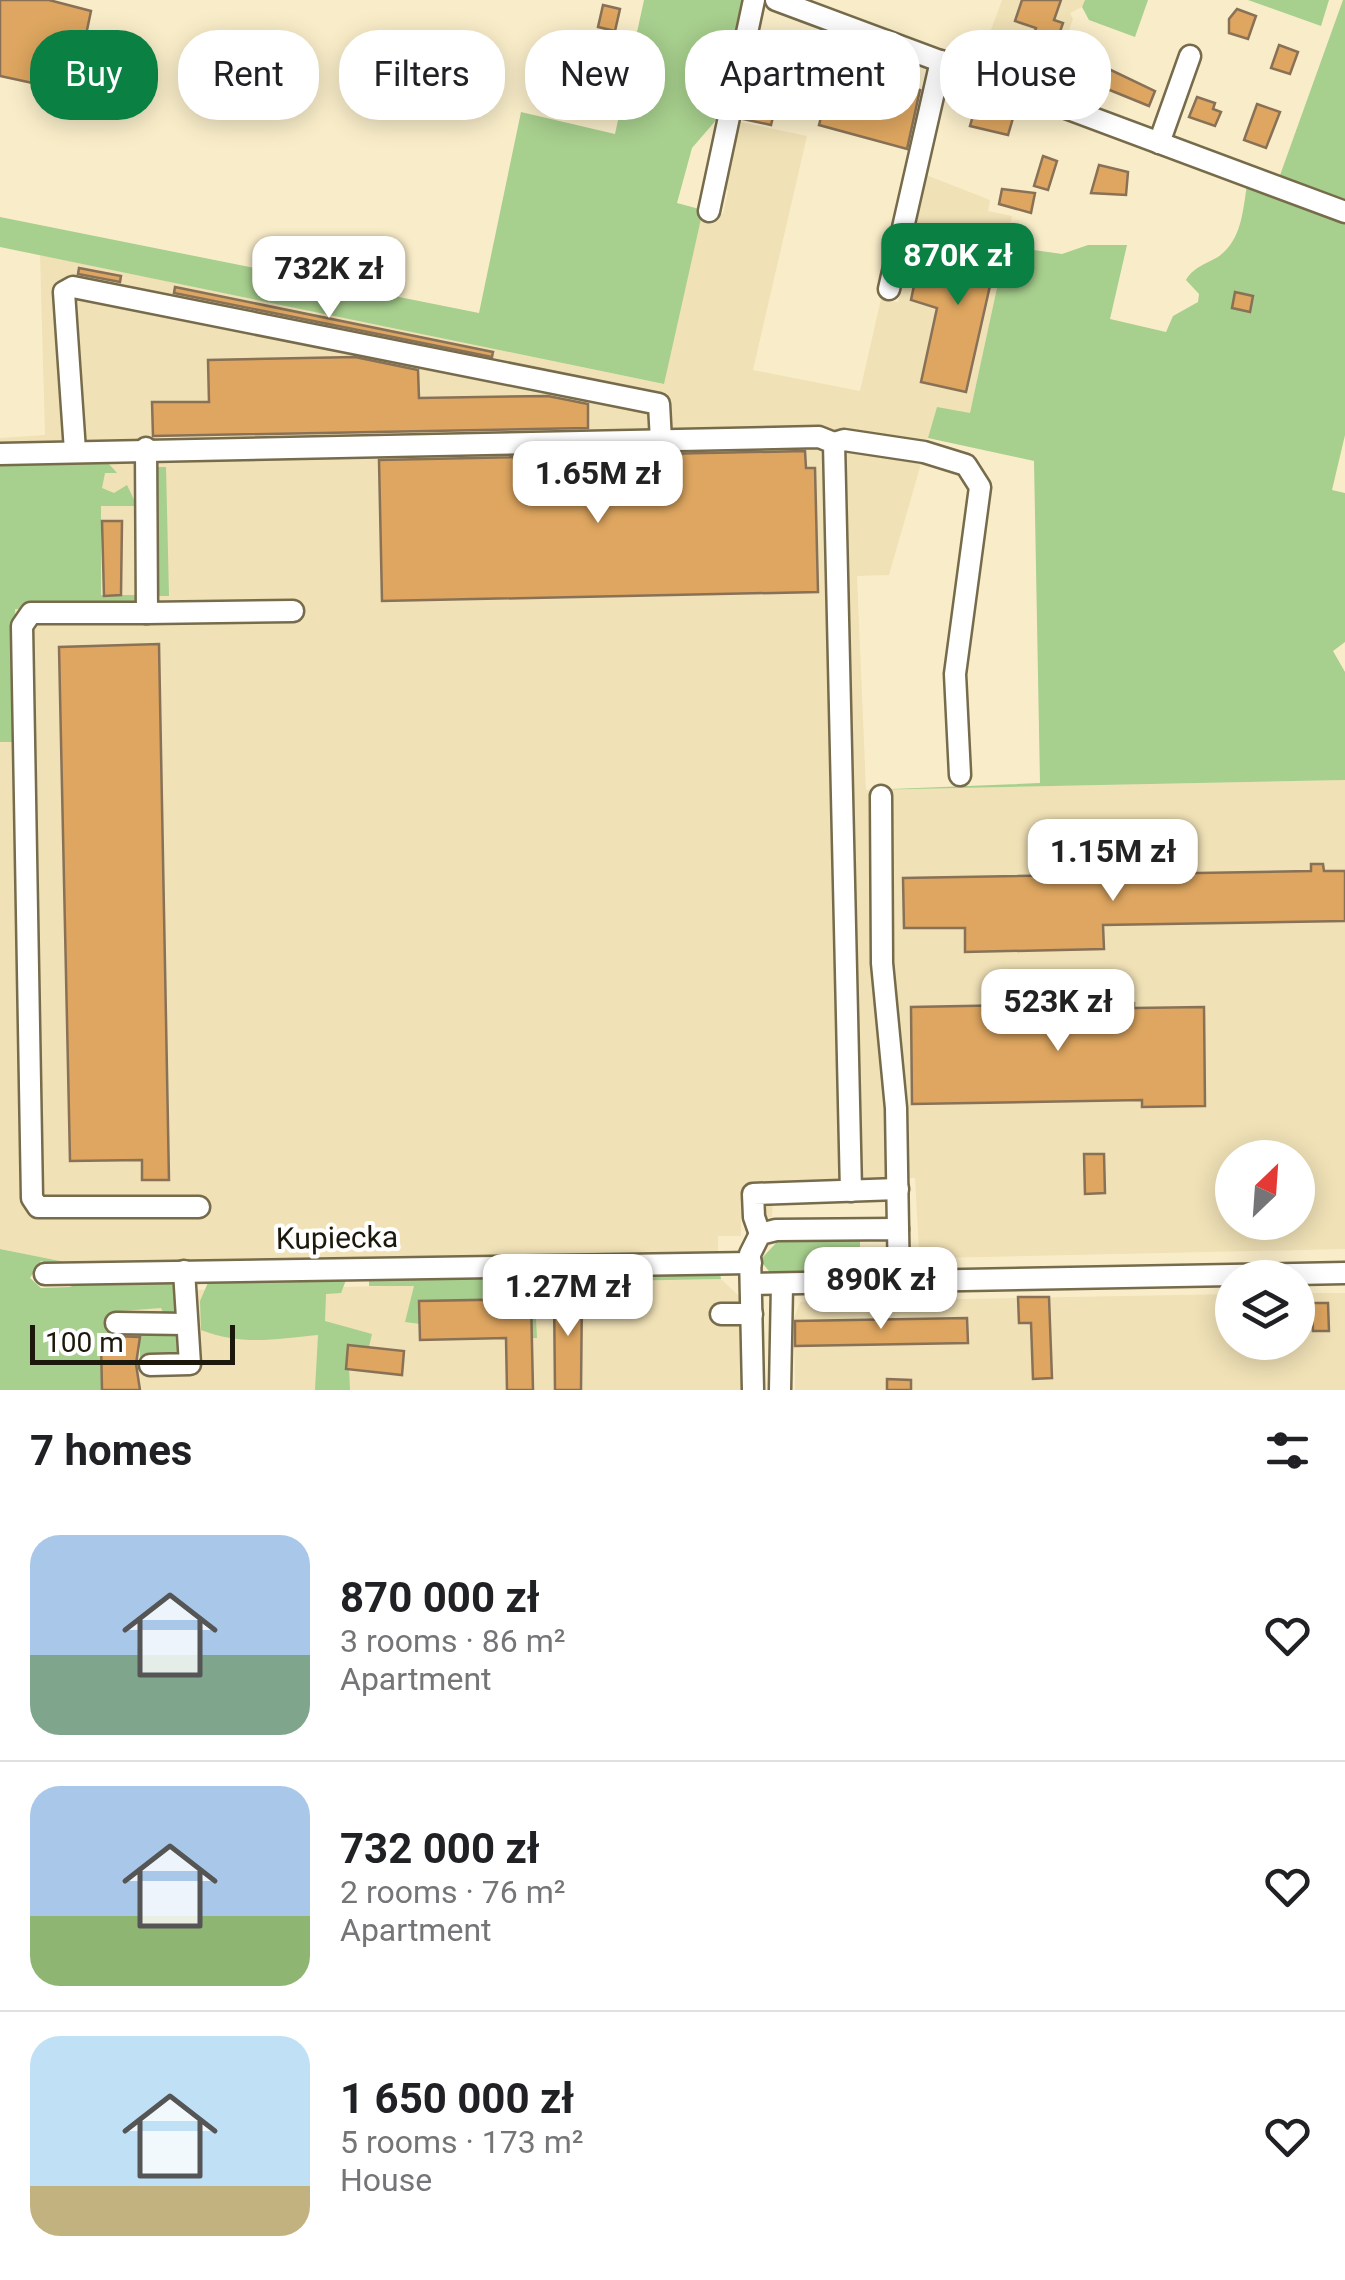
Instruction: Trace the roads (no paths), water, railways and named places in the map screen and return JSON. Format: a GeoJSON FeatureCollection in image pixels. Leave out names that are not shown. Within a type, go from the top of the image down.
{"type":"FeatureCollection","features":[{"type":"Feature","properties":{"kind":"street"},"geometry":{"type":"LineString","coordinates":[[710,211],[754,0]]}},
{"type":"Feature","properties":{"kind":"street"},"geometry":{"type":"LineString","coordinates":[[776,0],[940,61]]}},
{"type":"Feature","properties":{"kind":"street"},"geometry":{"type":"LineString","coordinates":[[1158,142],[1190,56]]}},
{"type":"Feature","properties":{"kind":"street"},"geometry":{"type":"LineString","coordinates":[[889,290],[940,65]]}},
{"type":"Feature","properties":{"kind":"street"},"geometry":{"type":"LineString","coordinates":[[1099,120],[1345,212]]}},
{"type":"Feature","properties":{"kind":"street"},"geometry":{"type":"LineString","coordinates":[[75,451],[64,292],[74,287],[660,404],[661,442]]}},
{"type":"Feature","properties":{"kind":"street"},"geometry":{"type":"LineString","coordinates":[[0,454],[820,437],[834,444],[844,440],[924,452],[966,464],[980,487],[955,674],[960,775]]}},
{"type":"Feature","properties":{"kind":"street"},"geometry":{"type":"LineString","coordinates":[[834,444],[850,1192]]}},
{"type":"Feature","properties":{"kind":"street"},"geometry":{"type":"LineString","coordinates":[[146,448],[148,613]]}},
{"type":"Feature","properties":{"kind":"street"},"geometry":{"type":"LineString","coordinates":[[199,1207],[38,1207],[32,1198],[22,626],[31,613],[293,611]]}},
{"type":"Feature","properties":{"kind":"street"},"geometry":{"type":"LineString","coordinates":[[881,796],[882,963],[896,1108],[899,1282]]}},
{"type":"Feature","properties":{"kind":"street"},"geometry":{"type":"LineString","coordinates":[[753,1390],[751,1273],[760,1234],[754,1218],[753,1194],[898,1189]]}},
{"type":"Feature","properties":{"kind":"street"},"geometry":{"type":"LineString","coordinates":[[760,1234],[776,1230],[898,1229]]}},
{"type":"Feature","properties":{"kind":"street"},"geometry":{"type":"LineString","coordinates":[[150,1365],[190,1364],[184,1270]]}},
{"type":"Feature","properties":{"kind":"street","name":"Kupiecka"},"geometry":{"type":"LineString","coordinates":[[45,1274],[184,1270],[751,1273],[782,1285],[1340,1280]]}},
{"type":"Feature","properties":{"kind":"street"},"geometry":{"type":"LineString","coordinates":[[780,1390],[782,1285]]}},
{"type":"Feature","properties":{"kind":"street"},"geometry":{"type":"LineString","coordinates":[[721,1314],[782,1316]]}},
{"type":"Feature","properties":{"kind":"street"},"geometry":{"type":"LineString","coordinates":[[116,1323],[186,1324]]}}]}
